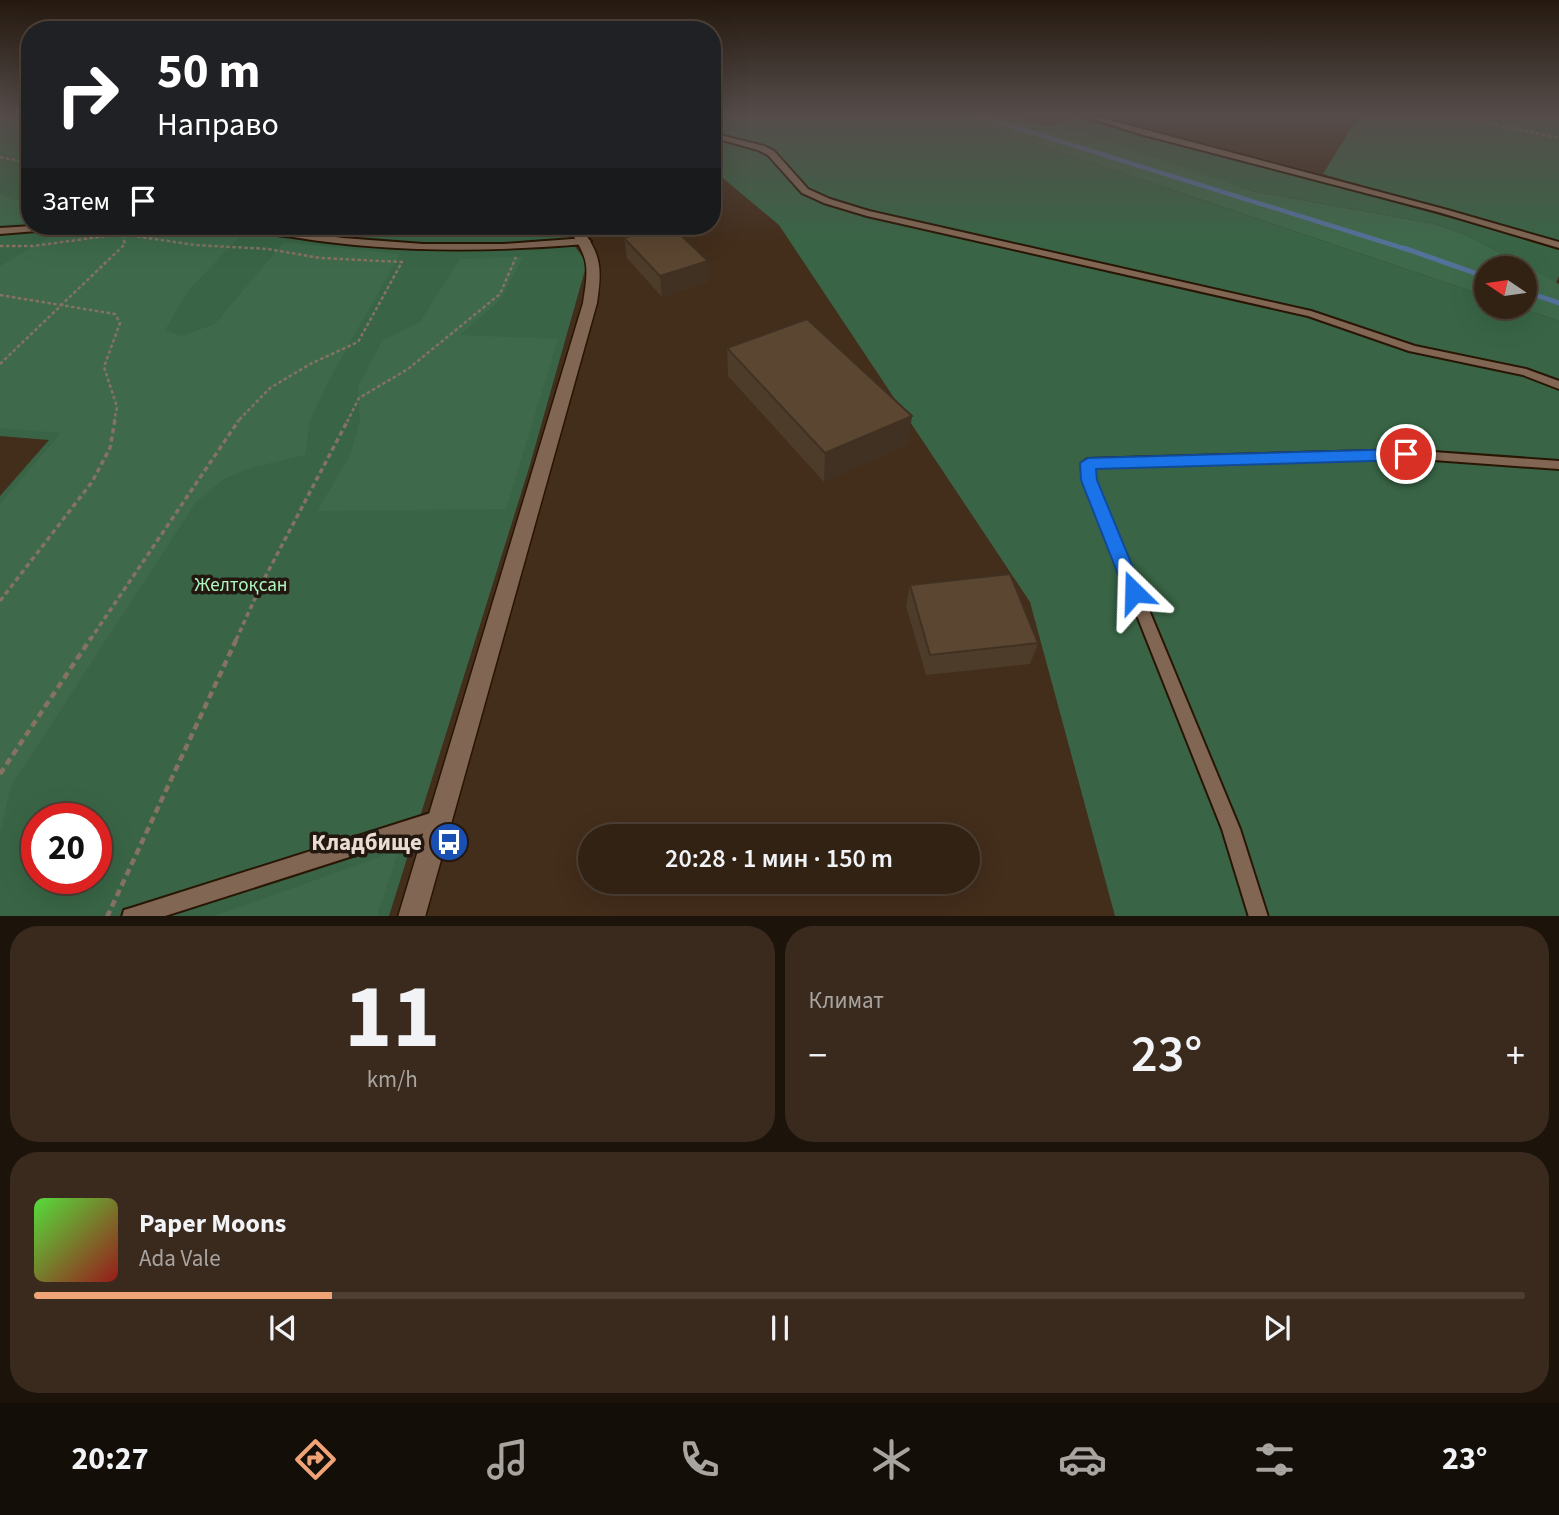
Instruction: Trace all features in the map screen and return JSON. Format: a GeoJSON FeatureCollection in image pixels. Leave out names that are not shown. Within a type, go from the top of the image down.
{"type":"FeatureCollection","features":[{"type":"Feature","properties":{"kind":"street"},"geometry":{"type":"LineString","coordinates":[[411,916],[590,303],[595,264],[580,235]]}},
{"type":"Feature","properties":{"kind":"lane"},"geometry":{"type":"LineString","coordinates":[[775,158],[804,191],[867,213],[1311,314],[1413,349],[1526,372],[1559,385]]}},
{"type":"Feature","properties":{"kind":"lane"},"geometry":{"type":"LineString","coordinates":[[1239,158],[1375,192],[1559,245]]}},
{"type":"Feature","properties":{"kind":"lane"},"geometry":{"type":"LineString","coordinates":[[0,231],[21,229]]}},
{"type":"Feature","properties":{"kind":"lane"},"geometry":{"type":"LineString","coordinates":[[293,235],[443,249],[520,248],[571,235]]}},
{"type":"Feature","properties":{"kind":"lane"},"geometry":{"type":"LineString","coordinates":[[1259,916],[1231,829],[1089,480],[1088,463],[1406,454],[1559,466]]}},
{"type":"Feature","properties":{"kind":"lane"},"geometry":{"type":"LineString","coordinates":[[131,916],[440,819]]}},
{"type":"Feature","properties":{"kind":"path"},"geometry":{"type":"LineString","coordinates":[[4,158],[21,161]]}},
{"type":"Feature","properties":{"kind":"path"},"geometry":{"type":"LineString","coordinates":[[0,246],[33,246],[114,235]]}},
{"type":"Feature","properties":{"kind":"path"},"geometry":{"type":"LineString","coordinates":[[0,364],[125,244],[121,235]]}},
{"type":"Feature","properties":{"kind":"path"},"geometry":{"type":"LineString","coordinates":[[0,774],[236,423],[270,388],[312,363],[358,342],[402,262],[320,258],[268,249],[195,245],[128,235]]}},
{"type":"Feature","properties":{"kind":"path"},"geometry":{"type":"LineString","coordinates":[[107,916],[263,581],[359,398],[408,369],[500,294],[520,248]]}},
{"type":"Feature","properties":{"kind":"path"},"geometry":{"type":"LineString","coordinates":[[0,295],[64,302],[115,314],[120,323],[104,367],[117,407],[110,448],[92,482],[0,601]]}},
{"type":"Feature","properties":{"kind":"green space","name":"Желтоқсан"},"geometry":{"type":"Polygon","coordinates":[[[0,158],[21,158],[21,235],[567,235],[587,263],[529,468],[389,916],[0,916],[0,496],[49,440],[0,436],[0,158]]]}},
{"type":"Feature","properties":{"kind":"green space"},"geometry":{"type":"Polygon","coordinates":[[[721,158],[1077,158],[1474,292],[1474,319],[1537,319],[1537,314],[1559,321],[1559,916],[1115,916],[1030,602],[779,225],[721,177],[721,158]]]}},
{"type":"Feature","properties":{"kind":"green space"},"geometry":{"type":"Polygon","coordinates":[[[1077,158],[1155,158],[1252,191],[1435,224],[1466,235],[1506,256],[1474,256],[1474,292],[1077,158]]]}},
{"type":"Feature","properties":{"kind":"green space"},"geometry":{"type":"Polygon","coordinates":[[[1151,158],[1230,158],[1559,250],[1559,276],[1556,283],[1537,273],[1537,256],[1505,256],[1466,235],[1435,224],[1252,191],[1151,158]]]}},
{"type":"Feature","properties":{"kind":"green space"},"geometry":{"type":"Polygon","coordinates":[[[1333,158],[1559,158],[1559,242],[1323,174],[1333,158]]]}},
{"type":"Feature","properties":{"kind":"green space"},"geometry":{"type":"Polygon","coordinates":[[[0,194],[21,202],[21,223],[0,225],[0,194]]]}},
{"type":"Feature","properties":{"kind":"green space"},"geometry":{"type":"Polygon","coordinates":[[[53,235],[241,235],[188,291],[165,330],[181,336],[215,324],[284,242],[400,254],[329,380],[310,420],[305,455],[250,468],[224,479],[196,502],[11,786],[0,831],[0,504],[61,433],[0,428],[0,266],[53,235]]]}},
{"type":"Feature","properties":{"kind":"green space"},"geometry":{"type":"Polygon","coordinates":[[[523,257],[500,300],[460,335],[558,339],[506,509],[317,511],[350,456],[360,420],[358,387],[382,341],[420,322],[460,259],[523,257]]]}},
{"type":"Feature","properties":{"kind":"green space"},"geometry":{"type":"Polygon","coordinates":[[[1537,272],[1559,284],[1559,321],[1537,314],[1537,272]]]}},
{"type":"Feature","properties":{"kind":"green space"},"geometry":{"type":"Polygon","coordinates":[[[399,850],[377,916],[215,916],[399,850]]]}},
{"type":"Feature","properties":{"kind":"building"},"geometry":{"type":"Polygon","coordinates":[[[635,235],[681,235],[708,261],[660,276],[624,238],[635,235]]]}},
{"type":"Feature","properties":{"kind":"building"},"geometry":{"type":"Polygon","coordinates":[[[807,319],[912,416],[825,453],[727,348],[807,319]]]}},
{"type":"Feature","properties":{"kind":"building"},"geometry":{"type":"Polygon","coordinates":[[[1010,574],[1038,643],[930,655],[910,585],[1010,574]]]}},
{"type":"Feature","properties":{"kind":"waterway"},"geometry":{"type":"LineString","coordinates":[[1113,158],[1409,250]]}},
{"type":"Feature","properties":{"kind":"waterway"},"geometry":{"type":"LineString","coordinates":[[1404,248],[1474,273]]}},
{"type":"Feature","properties":{"kind":"waterway"},"geometry":{"type":"LineString","coordinates":[[1537,295],[1559,303]]}},
{"type":"Feature","properties":{"kind":"place","name":"Кладбище"},"geometry":{"type":"Point","coordinates":[449,842]}},
{"type":"Feature","properties":{"kind":"route"},"geometry":{"type":"LineString","coordinates":[[1134,592],[1089,480],[1088,463],[1406,454]]}}]}
